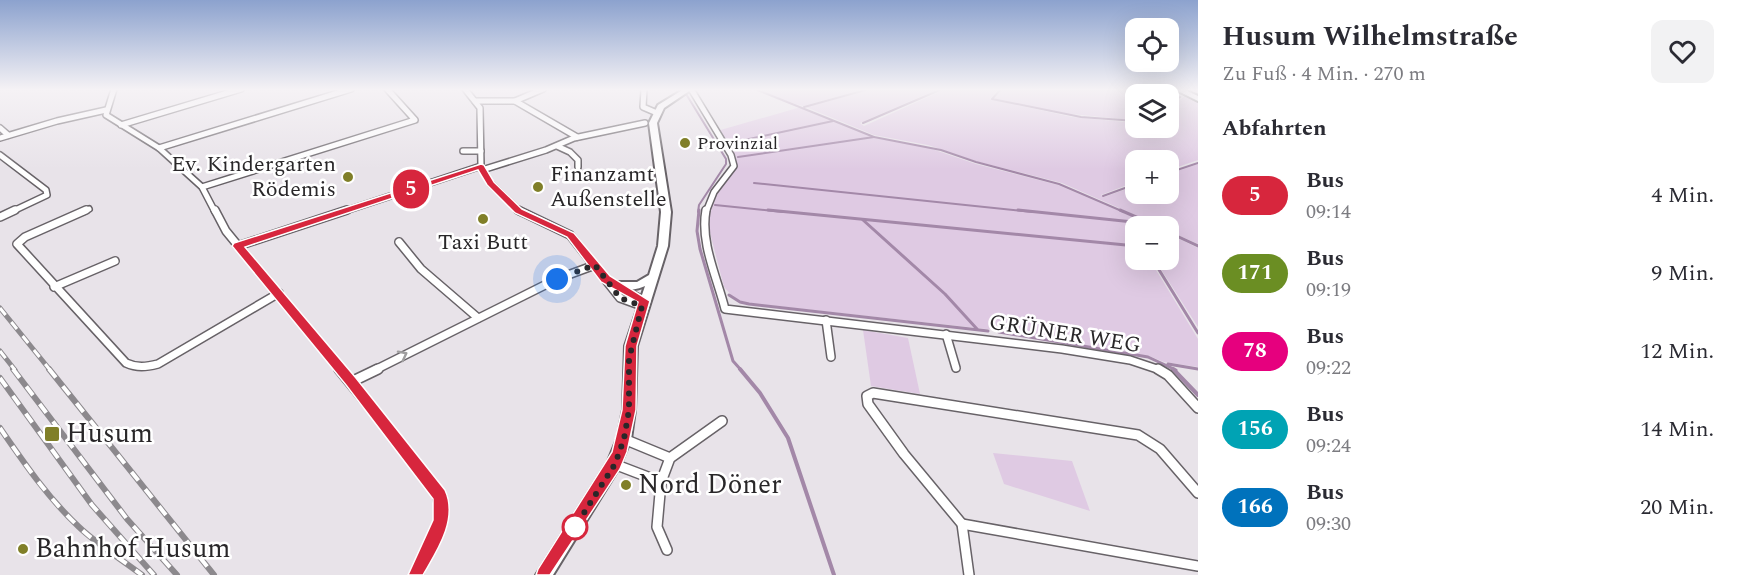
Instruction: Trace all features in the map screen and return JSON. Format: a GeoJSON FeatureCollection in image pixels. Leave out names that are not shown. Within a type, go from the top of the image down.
{"type":"FeatureCollection","features":[{"type":"Feature","properties":{"kind":"street"},"geometry":{"type":"LineString","coordinates":[[0,138],[80,116]]}},
{"type":"Feature","properties":{"kind":"street"},"geometry":{"type":"LineString","coordinates":[[106,116],[159,148],[202,187],[226,231],[433,484],[443,503],[438,530],[417,575]]}},
{"type":"Feature","properties":{"kind":"street"},"geometry":{"type":"LineString","coordinates":[[121,125],[151,116]]}},
{"type":"Feature","properties":{"kind":"street"},"geometry":{"type":"LineString","coordinates":[[159,148],[262,116]]}},
{"type":"Feature","properties":{"kind":"street"},"geometry":{"type":"LineString","coordinates":[[202,187],[415,120],[411,116]]}},
{"type":"Feature","properties":{"kind":"street"},"geometry":{"type":"LineString","coordinates":[[480,116],[481,168],[490,183],[518,211],[570,235],[620,298],[643,304]]}},
{"type":"Feature","properties":{"kind":"street"},"geometry":{"type":"LineString","coordinates":[[541,116],[577,137]]}},
{"type":"Feature","properties":{"kind":"street"},"geometry":{"type":"LineString","coordinates":[[544,575],[615,464],[624,439],[629,410],[629,359],[643,304],[663,246],[666,212],[653,123],[656,116]]}},
{"type":"Feature","properties":{"kind":"street","name":"GRÜNER WEG"},"geometry":{"type":"LineString","coordinates":[[704,116],[731,155],[734,166],[706,208],[704,221],[710,255],[725,309],[946,334],[1062,349],[1144,363],[1168,375],[1198,408]]}},
{"type":"Feature","properties":{"kind":"street"},"geometry":{"type":"LineString","coordinates":[[238,246],[557,146],[577,137],[645,123]]}},
{"type":"Feature","properties":{"kind":"street"},"geometry":{"type":"LineString","coordinates":[[0,128],[8,135]]}},
{"type":"Feature","properties":{"kind":"street"},"geometry":{"type":"LineString","coordinates":[[557,146],[575,156],[578,160],[578,167]]}},
{"type":"Feature","properties":{"kind":"street"},"geometry":{"type":"LineString","coordinates":[[463,151],[481,151]]}},
{"type":"Feature","properties":{"kind":"street"},"geometry":{"type":"LineString","coordinates":[[0,155],[46,190],[47,195],[0,217]]}},
{"type":"Feature","properties":{"kind":"street"},"geometry":{"type":"LineString","coordinates":[[89,209],[25,237],[17,244],[126,363],[143,368],[158,364],[279,293]]}},
{"type":"Feature","properties":{"kind":"street"},"geometry":{"type":"LineString","coordinates":[[399,242],[421,269],[478,318]]}},
{"type":"Feature","properties":{"kind":"street"},"geometry":{"type":"LineString","coordinates":[[54,287],[116,261]]}},
{"type":"Feature","properties":{"kind":"street"},"geometry":{"type":"LineString","coordinates":[[351,382],[557,279],[595,265]]}},
{"type":"Feature","properties":{"kind":"street"},"geometry":{"type":"LineString","coordinates":[[619,286],[639,285],[653,277]]}},
{"type":"Feature","properties":{"kind":"street"},"geometry":{"type":"LineString","coordinates":[[606,279],[643,304]]}},
{"type":"Feature","properties":{"kind":"street"},"geometry":{"type":"LineString","coordinates":[[826,320],[831,357]]}},
{"type":"Feature","properties":{"kind":"street"},"geometry":{"type":"LineString","coordinates":[[946,334],[956,368]]}},
{"type":"Feature","properties":{"kind":"street"},"geometry":{"type":"LineString","coordinates":[[969,575],[962,524],[904,454],[868,404],[867,396],[873,393],[1138,435],[1160,449],[1198,493]]}},
{"type":"Feature","properties":{"kind":"street"},"geometry":{"type":"LineString","coordinates":[[667,550],[657,528],[658,512],[663,495],[661,482],[670,458],[722,422]]}},
{"type":"Feature","properties":{"kind":"street"},"geometry":{"type":"LineString","coordinates":[[624,439],[670,458]]}},
{"type":"Feature","properties":{"kind":"street"},"geometry":{"type":"LineString","coordinates":[[615,464],[661,482]]}},
{"type":"Feature","properties":{"kind":"street"},"geometry":{"type":"LineString","coordinates":[[962,524],[1198,566]]}},
{"type":"Feature","properties":{"kind":"shaded area"},"geometry":{"type":"Polygon","coordinates":[[[770,116],[822,116],[876,138],[929,148],[976,164],[1058,185],[1131,216],[1125,216],[1125,270],[1156,270],[1198,339],[1198,367],[1164,362],[1149,356],[995,330],[748,303],[735,299],[724,287],[707,221],[707,208],[736,167],[717,131],[770,116]]]}},
{"type":"Feature","properties":{"kind":"shaded area"},"geometry":{"type":"Polygon","coordinates":[[[827,116],[876,116],[860,123],[864,126],[887,116],[1067,116],[1125,122],[1125,138],[1179,138],[1179,116],[1198,116],[1198,160],[1179,167],[1179,150],[1125,150],[1125,186],[1101,195],[1104,197],[1125,190],[1125,204],[1179,204],[1179,171],[1198,164],[1198,244],[1179,235],[1179,216],[1137,216],[1062,183],[979,162],[928,145],[874,135],[827,116]]]}},
{"type":"Feature","properties":{"kind":"shaded area"},"geometry":{"type":"Polygon","coordinates":[[[1090,116],[1125,116],[1125,119],[1090,116]]]}},
{"type":"Feature","properties":{"kind":"shaded area"},"geometry":{"type":"Polygon","coordinates":[[[1179,239],[1198,248],[1198,327],[1161,270],[1179,270],[1179,239]]]}},
{"type":"Feature","properties":{"kind":"shaded area"},"geometry":{"type":"Polygon","coordinates":[[[863,330],[908,338],[920,394],[871,386],[863,330]]]}},
{"type":"Feature","properties":{"kind":"shaded area"},"geometry":{"type":"Polygon","coordinates":[[[993,453],[1072,461],[1090,511],[1004,484],[993,453]]]}},
{"type":"Feature","properties":{"kind":"waterway"},"geometry":{"type":"LineString","coordinates":[[698,212],[699,205],[726,164],[726,159],[699,116]]}},
{"type":"Feature","properties":{"kind":"waterway"},"geometry":{"type":"LineString","coordinates":[[822,116],[874,137]]}},
{"type":"Feature","properties":{"kind":"waterway"},"geometry":{"type":"LineString","coordinates":[[863,123],[880,116]]}},
{"type":"Feature","properties":{"kind":"waterway"},"geometry":{"type":"LineString","coordinates":[[1075,116],[1125,120]]}},
{"type":"Feature","properties":{"kind":"waterway"},"geometry":{"type":"LineString","coordinates":[[735,142],[833,121]]}},
{"type":"Feature","properties":{"kind":"waterway"},"geometry":{"type":"LineString","coordinates":[[738,157],[874,137]]}},
{"type":"Feature","properties":{"kind":"waterway"},"geometry":{"type":"LineString","coordinates":[[874,137],[941,150],[976,162],[1059,184],[1124,212]]}},
{"type":"Feature","properties":{"kind":"waterway"},"geometry":{"type":"LineString","coordinates":[[1179,169],[1198,163]]}},
{"type":"Feature","properties":{"kind":"waterway"},"geometry":{"type":"LineString","coordinates":[[754,183],[1033,212]]}},
{"type":"Feature","properties":{"kind":"waterway"},"geometry":{"type":"LineString","coordinates":[[1103,196],[1125,188]]}},
{"type":"Feature","properties":{"kind":"waterway"},"geometry":{"type":"LineString","coordinates":[[715,205],[783,212]]}},
{"type":"Feature","properties":{"kind":"waterway"},"geometry":{"type":"LineString","coordinates":[[699,210],[697,231],[700,249],[733,361],[741,370]]}},
{"type":"Feature","properties":{"kind":"waterway"},"geometry":{"type":"LineString","coordinates":[[768,210],[1125,245]]}},
{"type":"Feature","properties":{"kind":"waterway"},"geometry":{"type":"LineString","coordinates":[[1018,210],[1125,221]]}},
{"type":"Feature","properties":{"kind":"waterway"},"geometry":{"type":"LineString","coordinates":[[1120,210],[1134,216]]}},
{"type":"Feature","properties":{"kind":"waterway"},"geometry":{"type":"LineString","coordinates":[[863,220],[945,294],[977,329]]}},
{"type":"Feature","properties":{"kind":"waterway"},"geometry":{"type":"LineString","coordinates":[[1179,237],[1198,246]]}},
{"type":"Feature","properties":{"kind":"waterway"},"geometry":{"type":"LineString","coordinates":[[1159,270],[1198,333]]}},
{"type":"Feature","properties":{"kind":"waterway"},"geometry":{"type":"LineString","coordinates":[[729,295],[740,302],[749,304],[988,331]]}},
{"type":"Feature","properties":{"kind":"waterway"},"geometry":{"type":"LineString","coordinates":[[999,332],[1148,357],[1176,370]]}},
{"type":"Feature","properties":{"kind":"waterway"},"geometry":{"type":"LineString","coordinates":[[1168,364],[1198,369]]}},
{"type":"Feature","properties":{"kind":"waterway"},"geometry":{"type":"LineString","coordinates":[[740,369],[760,393],[788,438],[834,575]]}},
{"type":"Feature","properties":{"kind":"waterway"},"geometry":{"type":"LineString","coordinates":[[1173,369],[1198,395]]}},
{"type":"Feature","properties":{"kind":"railway"},"geometry":{"type":"LineString","coordinates":[[0,308],[50,370]]}},
{"type":"Feature","properties":{"kind":"railway"},"geometry":{"type":"LineString","coordinates":[[0,351],[15,370]]}},
{"type":"Feature","properties":{"kind":"railway"},"geometry":{"type":"LineString","coordinates":[[13,369],[127,519],[177,575]]}},
{"type":"Feature","properties":{"kind":"railway"},"geometry":{"type":"LineString","coordinates":[[49,369],[214,575]]}},
{"type":"Feature","properties":{"kind":"railway"},"geometry":{"type":"LineString","coordinates":[[0,378],[92,505],[154,575]]}},
{"type":"Feature","properties":{"kind":"railway"},"geometry":{"type":"LineString","coordinates":[[0,428],[37,480],[68,516],[94,540],[142,575]]}},
{"type":"Feature","properties":{"kind":"bus line","name":"5"},"geometry":{"type":"LineString","coordinates":[[417,575],[441,520],[443,503],[440,495],[279,293],[238,246],[481,166],[490,183],[518,211],[570,235],[606,279],[644,301],[631,346],[629,410],[620,452],[615,464],[544,575]]}},
{"type":"Feature","properties":{"kind":"place","name":"Provinzial"},"geometry":{"type":"Point","coordinates":[685,143]}},
{"type":"Feature","properties":{"kind":"place","name":"Ev. Kindergarten Rödemis"},"geometry":{"type":"Point","coordinates":[348,177]}},
{"type":"Feature","properties":{"kind":"place","name":"Finanzamt Außenstelle"},"geometry":{"type":"Point","coordinates":[538,187]}},
{"type":"Feature","properties":{"kind":"place","name":"Taxi Butt"},"geometry":{"type":"Point","coordinates":[483,219]}},
{"type":"Feature","properties":{"kind":"place","name":"Husum"},"geometry":{"type":"Point","coordinates":[52,434]}},
{"type":"Feature","properties":{"kind":"place","name":"Nord Döner"},"geometry":{"type":"Point","coordinates":[626,485]}},
{"type":"Feature","properties":{"kind":"place","name":"Bahnhof Husum"},"geometry":{"type":"Point","coordinates":[23,549]}},
{"type":"Feature","properties":{"kind":"route"},"geometry":{"type":"LineString","coordinates":[[557,279],[595,265],[620,298],[642,306],[629,359],[629,410],[624,439],[615,464],[575,527]]}}]}
